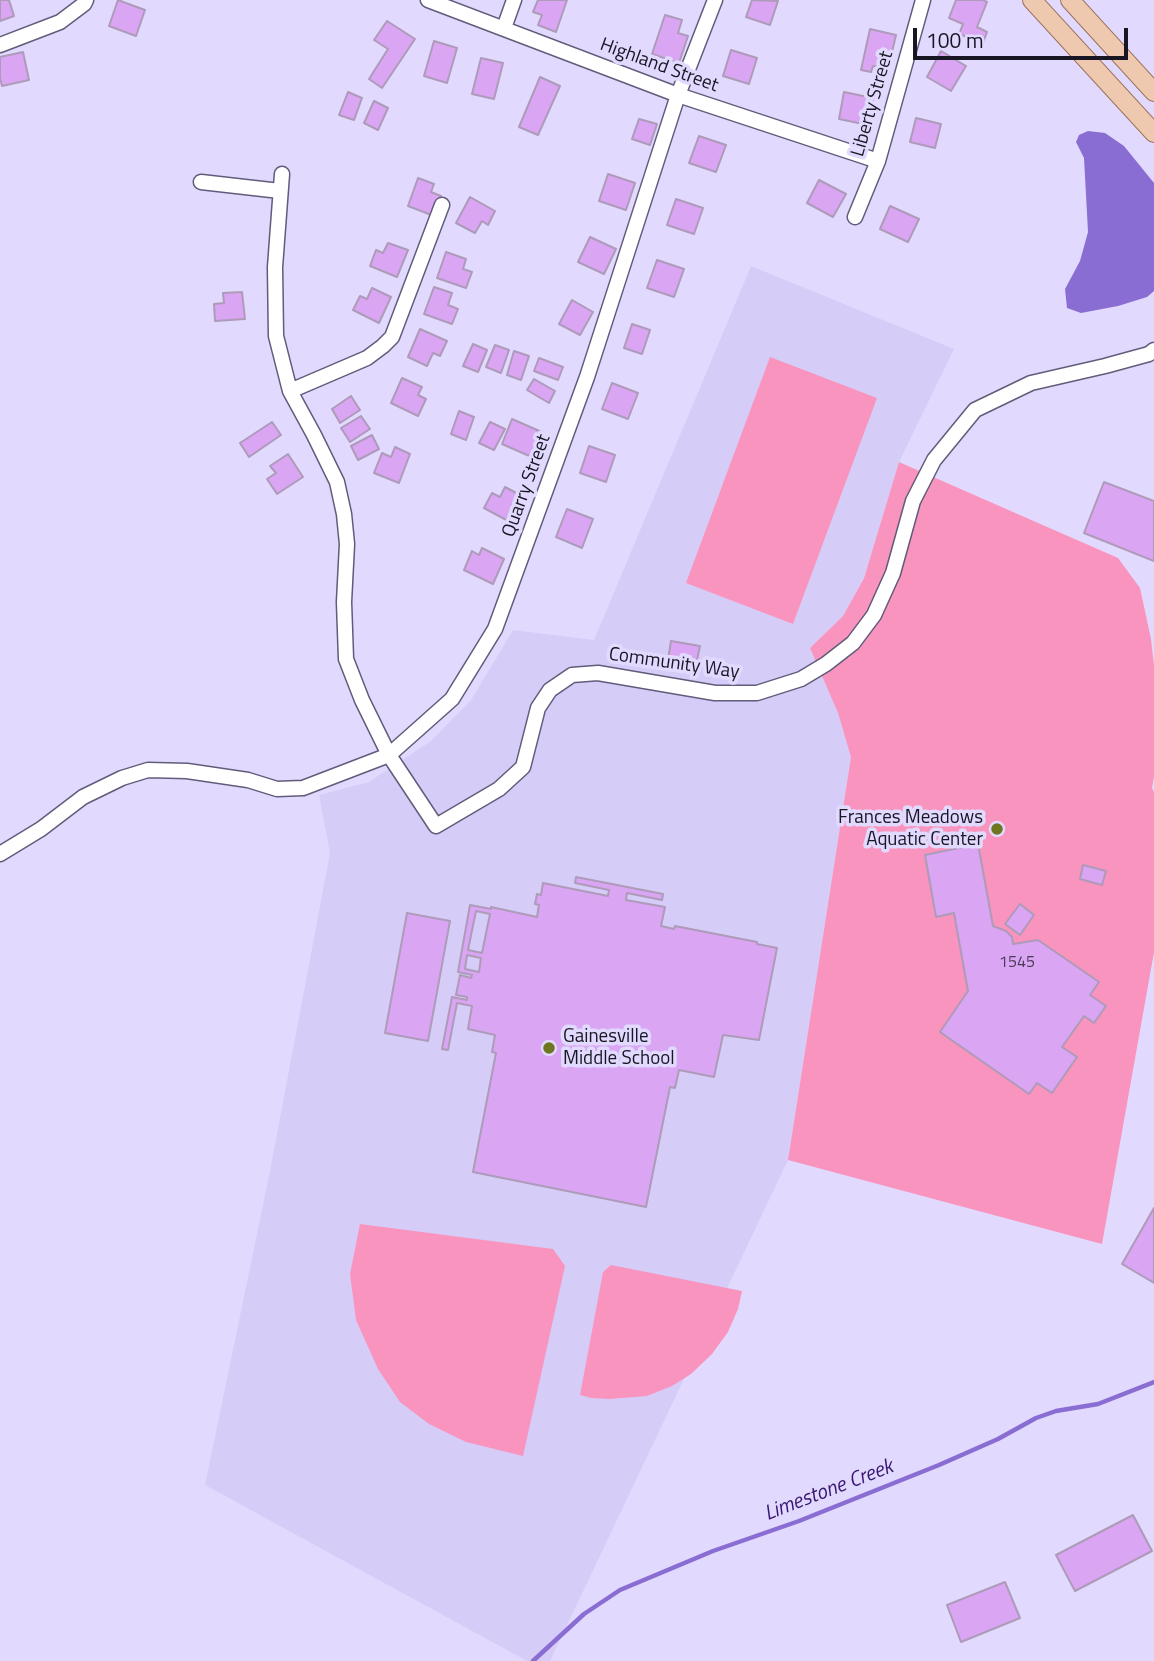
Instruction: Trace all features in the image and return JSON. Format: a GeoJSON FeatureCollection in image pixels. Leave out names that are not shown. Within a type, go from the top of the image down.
{"type":"FeatureCollection","features":[{"type":"Feature","properties":{"kind":"main road"},"geometry":{"type":"LineString","coordinates":[[1032,0],[1154,133]]}},
{"type":"Feature","properties":{"kind":"main road"},"geometry":{"type":"LineString","coordinates":[[1070,0],[1087,8],[1154,92]]}},
{"type":"Feature","properties":{"kind":"street"},"geometry":{"type":"LineString","coordinates":[[0,46],[60,22],[86,0]]}},
{"type":"Feature","properties":{"kind":"street","name":"Highland Street"},"geometry":{"type":"LineString","coordinates":[[428,0],[678,95],[878,161]]}},
{"type":"Feature","properties":{"kind":"street"},"geometry":{"type":"LineString","coordinates":[[504,28],[514,0]]}},
{"type":"Feature","properties":{"kind":"street","name":"Quarry Street"},"geometry":{"type":"LineString","coordinates":[[0,854],[41,829],[83,797],[122,778],[148,770],[187,771],[248,780],[277,789],[303,788],[389,755],[452,699],[495,629],[587,377],[678,95],[715,0]]}},
{"type":"Feature","properties":{"kind":"street","name":"Liberty Street"},"geometry":{"type":"LineString","coordinates":[[855,217],[878,161],[923,0]]}},
{"type":"Feature","properties":{"kind":"street"},"geometry":{"type":"LineString","coordinates":[[282,174],[275,267],[276,336],[290,390],[337,482],[347,544],[344,602],[346,659],[362,700],[389,755]]}},
{"type":"Feature","properties":{"kind":"street"},"geometry":{"type":"LineString","coordinates":[[201,182],[280,191]]}},
{"type":"Feature","properties":{"kind":"street"},"geometry":{"type":"LineString","coordinates":[[290,390],[367,358],[392,337],[442,205]]}},
{"type":"Feature","properties":{"kind":"street","name":"Community Way"},"geometry":{"type":"LineString","coordinates":[[389,755],[436,826],[499,789],[523,767],[538,708],[550,690],[572,675],[598,673],[715,693],[757,694],[801,680],[853,643],[874,615],[893,573],[913,501],[934,460],[975,410],[1031,383],[1105,366],[1149,354],[1154,350]]}},
{"type":"Feature","properties":{"kind":"shaded area"},"geometry":{"type":"Polygon","coordinates":[[[1088,131],[1105,133],[1124,146],[1154,183],[1154,291],[1147,297],[1118,306],[1081,313],[1067,308],[1065,289],[1080,261],[1088,232],[1084,158],[1076,142],[1079,135],[1088,131]]]}},
{"type":"Feature","properties":{"kind":"shaded area","name":"Gainesville Middle School"},"geometry":{"type":"Polygon","coordinates":[[[751,266],[954,349],[899,462],[864,577],[843,616],[810,648],[838,713],[851,757],[788,1160],[550,1661],[527,1661],[205,1485],[270,1171],[330,853],[319,795],[369,782],[431,741],[471,700],[513,630],[594,640],[751,266]]]}},
{"type":"Feature","properties":{"kind":"shaded area"},"geometry":{"type":"Polygon","coordinates":[[[770,357],[877,398],[793,624],[686,583],[770,357]]]}},
{"type":"Feature","properties":{"kind":"shaded area","name":"Frances Meadows Aquatic Center"},"geometry":{"type":"Polygon","coordinates":[[[899,462],[1118,558],[1140,588],[1154,666],[1154,952],[1102,1244],[788,1160],[851,757],[838,713],[810,648],[843,616],[864,578],[899,462]]]}},
{"type":"Feature","properties":{"kind":"shaded area"},"geometry":{"type":"Polygon","coordinates":[[[360,1224],[553,1249],[565,1266],[523,1456],[466,1442],[429,1424],[400,1402],[378,1369],[356,1320],[350,1274],[360,1224]]]}},
{"type":"Feature","properties":{"kind":"shaded area"},"geometry":{"type":"Polygon","coordinates":[[[611,1265],[742,1291],[728,1332],[712,1354],[691,1374],[672,1386],[647,1396],[609,1399],[580,1395],[603,1272],[611,1265]]]}},
{"type":"Feature","properties":{"kind":"building"},"geometry":{"type":"Polygon","coordinates":[[[0,0],[9,0],[14,16],[0,21],[0,0]]]}},
{"type":"Feature","properties":{"kind":"building"},"geometry":{"type":"Polygon","coordinates":[[[118,0],[145,10],[136,36],[109,26],[118,0]]]}},
{"type":"Feature","properties":{"kind":"building"},"geometry":{"type":"Polygon","coordinates":[[[538,0],[567,0],[556,32],[538,25],[542,15],[533,12],[538,0]]]}},
{"type":"Feature","properties":{"kind":"building"},"geometry":{"type":"Polygon","coordinates":[[[752,0],[778,1],[770,25],[746,17],[752,0]]]}},
{"type":"Feature","properties":{"kind":"building"},"geometry":{"type":"Polygon","coordinates":[[[956,0],[987,2],[977,27],[987,32],[983,43],[959,34],[963,24],[949,18],[956,0]]]}},
{"type":"Feature","properties":{"kind":"building"},"geometry":{"type":"Polygon","coordinates":[[[665,15],[682,20],[678,33],[688,36],[679,63],[652,54],[665,15]]]}},
{"type":"Feature","properties":{"kind":"building"},"geometry":{"type":"Polygon","coordinates":[[[387,21],[415,39],[382,88],[369,79],[388,49],[374,40],[387,21]]]}},
{"type":"Feature","properties":{"kind":"building"},"geometry":{"type":"Polygon","coordinates":[[[870,29],[896,35],[888,69],[873,66],[871,72],[861,70],[870,29]]]}},
{"type":"Feature","properties":{"kind":"building"},"geometry":{"type":"Polygon","coordinates":[[[434,41],[457,48],[447,83],[424,76],[434,41]]]}},
{"type":"Feature","properties":{"kind":"building"},"geometry":{"type":"Polygon","coordinates":[[[731,50],[757,58],[749,84],[723,76],[731,50]]]}},
{"type":"Feature","properties":{"kind":"building"},"geometry":{"type":"Polygon","coordinates":[[[941,51],[966,66],[951,91],[927,77],[941,51]]]}},
{"type":"Feature","properties":{"kind":"building"},"geometry":{"type":"Polygon","coordinates":[[[23,52],[29,80],[2,86],[0,57],[23,52]]]}},
{"type":"Feature","properties":{"kind":"building"},"geometry":{"type":"Polygon","coordinates":[[[481,58],[503,63],[494,99],[472,94],[481,58]]]}},
{"type":"Feature","properties":{"kind":"building"},"geometry":{"type":"Polygon","coordinates":[[[540,77],[560,86],[538,135],[519,127],[540,77]]]}},
{"type":"Feature","properties":{"kind":"building"},"geometry":{"type":"Polygon","coordinates":[[[348,92],[362,98],[354,120],[339,115],[348,92]]]}},
{"type":"Feature","properties":{"kind":"building"},"geometry":{"type":"Polygon","coordinates":[[[844,92],[873,98],[868,125],[839,119],[844,92]]]}},
{"type":"Feature","properties":{"kind":"building"},"geometry":{"type":"Polygon","coordinates":[[[374,101],[388,108],[378,130],[364,123],[374,101]]]}},
{"type":"Feature","properties":{"kind":"building"},"geometry":{"type":"Polygon","coordinates":[[[916,118],[941,124],[935,148],[910,142],[916,118]]]}},
{"type":"Feature","properties":{"kind":"building"},"geometry":{"type":"Polygon","coordinates":[[[639,119],[657,124],[650,145],[632,139],[639,119]]]}},
{"type":"Feature","properties":{"kind":"building"},"geometry":{"type":"Polygon","coordinates":[[[699,136],[726,145],[716,172],[689,163],[699,136]]]}},
{"type":"Feature","properties":{"kind":"building"},"geometry":{"type":"Polygon","coordinates":[[[608,174],[635,183],[626,210],[599,201],[608,174]]]}},
{"type":"Feature","properties":{"kind":"building"},"geometry":{"type":"Polygon","coordinates":[[[418,178],[434,184],[431,192],[441,196],[434,216],[408,206],[418,178]]]}},
{"type":"Feature","properties":{"kind":"building"},"geometry":{"type":"Polygon","coordinates":[[[819,180],[846,194],[833,217],[807,203],[819,180]]]}},
{"type":"Feature","properties":{"kind":"building"},"geometry":{"type":"Polygon","coordinates":[[[470,197],[495,211],[488,225],[482,221],[475,233],[456,223],[470,197]]]}},
{"type":"Feature","properties":{"kind":"building"},"geometry":{"type":"Polygon","coordinates":[[[676,199],[703,208],[694,234],[667,225],[676,199]]]}},
{"type":"Feature","properties":{"kind":"building"},"geometry":{"type":"Polygon","coordinates":[[[890,206],[919,219],[908,242],[880,229],[890,206]]]}},
{"type":"Feature","properties":{"kind":"building"},"geometry":{"type":"Polygon","coordinates":[[[590,237],[616,249],[604,274],[578,262],[590,237]]]}},
{"type":"Feature","properties":{"kind":"building"},"geometry":{"type":"Polygon","coordinates":[[[388,243],[408,250],[397,277],[370,266],[376,250],[383,253],[388,243]]]}},
{"type":"Feature","properties":{"kind":"building"},"geometry":{"type":"Polygon","coordinates":[[[446,252],[466,259],[463,269],[472,272],[466,288],[437,278],[446,252]]]}},
{"type":"Feature","properties":{"kind":"building"},"geometry":{"type":"Polygon","coordinates":[[[657,260],[684,269],[674,297],[647,288],[657,260]]]}},
{"type":"Feature","properties":{"kind":"building"},"geometry":{"type":"Polygon","coordinates":[[[434,287],[452,293],[448,305],[458,309],[452,324],[424,314],[434,287]]]}},
{"type":"Feature","properties":{"kind":"building"},"geometry":{"type":"Polygon","coordinates":[[[372,288],[391,297],[379,323],[353,310],[360,296],[367,299],[372,288]]]}},
{"type":"Feature","properties":{"kind":"building"},"geometry":{"type":"Polygon","coordinates":[[[242,292],[245,319],[215,321],[214,304],[224,303],[223,293],[242,292]]]}},
{"type":"Feature","properties":{"kind":"building"},"geometry":{"type":"Polygon","coordinates":[[[572,300],[593,312],[580,335],[559,324],[572,300]]]}},
{"type":"Feature","properties":{"kind":"building"},"geometry":{"type":"Polygon","coordinates":[[[632,324],[650,330],[642,354],[624,348],[632,324]]]}},
{"type":"Feature","properties":{"kind":"building"},"geometry":{"type":"Polygon","coordinates":[[[420,329],[447,341],[440,356],[433,353],[427,366],[408,357],[420,329]]]}},
{"type":"Feature","properties":{"kind":"building"},"geometry":{"type":"Polygon","coordinates":[[[473,344],[487,350],[478,372],[463,366],[473,344]]]}},
{"type":"Feature","properties":{"kind":"building"},"geometry":{"type":"Polygon","coordinates":[[[495,345],[509,350],[501,373],[486,367],[495,345]]]}},
{"type":"Feature","properties":{"kind":"building"},"geometry":{"type":"Polygon","coordinates":[[[514,351],[529,356],[521,380],[507,375],[514,351]]]}},
{"type":"Feature","properties":{"kind":"building"},"geometry":{"type":"Polygon","coordinates":[[[539,358],[563,367],[558,380],[534,371],[539,358]]]}},
{"type":"Feature","properties":{"kind":"building"},"geometry":{"type":"Polygon","coordinates":[[[402,378],[422,387],[418,395],[426,399],[418,416],[391,403],[402,378]]]}},
{"type":"Feature","properties":{"kind":"building"},"geometry":{"type":"Polygon","coordinates":[[[534,379],[555,391],[549,403],[527,390],[534,379]]]}},
{"type":"Feature","properties":{"kind":"building"},"geometry":{"type":"Polygon","coordinates":[[[612,383],[638,393],[628,419],[602,409],[612,383]]]}},
{"type":"Feature","properties":{"kind":"building"},"geometry":{"type":"Polygon","coordinates":[[[351,396],[360,410],[340,423],[332,409],[351,396]]]}},
{"type":"Feature","properties":{"kind":"building"},"geometry":{"type":"Polygon","coordinates":[[[459,411],[474,417],[466,440],[451,434],[459,411]]]}},
{"type":"Feature","properties":{"kind":"building"},"geometry":{"type":"Polygon","coordinates":[[[361,416],[370,429],[350,442],[341,428],[361,416]]]}},
{"type":"Feature","properties":{"kind":"building"},"geometry":{"type":"Polygon","coordinates":[[[512,419],[544,433],[534,458],[502,444],[512,419]]]}},
{"type":"Feature","properties":{"kind":"building"},"geometry":{"type":"Polygon","coordinates":[[[272,422],[281,435],[249,457],[240,443],[272,422]]]}},
{"type":"Feature","properties":{"kind":"building"},"geometry":{"type":"Polygon","coordinates":[[[490,422],[505,429],[494,450],[479,443],[490,422]]]}},
{"type":"Feature","properties":{"kind":"building"},"geometry":{"type":"Polygon","coordinates":[[[372,435],[379,449],[358,460],[351,446],[372,435]]]}},
{"type":"Feature","properties":{"kind":"building"},"geometry":{"type":"Polygon","coordinates":[[[589,446],[615,455],[606,482],[580,473],[589,446]]]}},
{"type":"Feature","properties":{"kind":"building"},"geometry":{"type":"Polygon","coordinates":[[[395,447],[410,454],[399,483],[374,473],[382,453],[391,457],[395,447]]]}},
{"type":"Feature","properties":{"kind":"building"},"geometry":{"type":"Polygon","coordinates":[[[288,454],[303,477],[277,494],[267,479],[276,473],[270,466],[288,454]]]}},
{"type":"Feature","properties":{"kind":"building"},"geometry":{"type":"Polygon","coordinates":[[[1104,482],[1154,501],[1154,561],[1084,533],[1104,482]]]}},
{"type":"Feature","properties":{"kind":"building"},"geometry":{"type":"Polygon","coordinates":[[[505,487],[524,497],[510,522],[484,508],[492,493],[500,497],[505,487]]]}},
{"type":"Feature","properties":{"kind":"building"},"geometry":{"type":"Polygon","coordinates":[[[567,509],[593,519],[582,548],[556,537],[567,509]]]}},
{"type":"Feature","properties":{"kind":"building"},"geometry":{"type":"Polygon","coordinates":[[[482,548],[504,559],[493,584],[464,570],[472,551],[479,555],[482,548]]]}},
{"type":"Feature","properties":{"kind":"building"},"geometry":{"type":"Polygon","coordinates":[[[671,641],[700,646],[696,665],[668,660],[671,641]]]}},
{"type":"Feature","properties":{"kind":"building","name":"Frances Meadows Aquatic Center"},"geometry":{"type":"Polygon","coordinates":[[[978,844],[993,926],[1006,931],[1012,937],[1013,944],[1038,940],[1099,982],[1090,995],[1106,1006],[1094,1023],[1084,1016],[1062,1047],[1077,1057],[1052,1093],[1037,1083],[1029,1094],[940,1032],[968,991],[954,913],[936,917],[925,855],[978,844]]]}},
{"type":"Feature","properties":{"kind":"building"},"geometry":{"type":"Polygon","coordinates":[[[1083,865],[1106,871],[1102,885],[1080,879],[1083,865]]]}},
{"type":"Feature","properties":{"kind":"building","name":"Gainesville Middle School"},"geometry":{"type":"Polygon","coordinates":[[[576,877],[663,894],[662,900],[627,893],[626,900],[665,907],[661,926],[674,929],[675,926],[777,948],[759,1040],[723,1035],[714,1077],[679,1070],[675,1088],[670,1087],[646,1207],[473,1172],[496,1053],[492,1052],[495,1035],[468,1029],[472,1006],[457,1003],[448,1050],[442,1049],[452,997],[467,1000],[467,997],[456,995],[460,975],[471,978],[472,975],[458,972],[470,905],[537,917],[539,905],[535,904],[537,894],[541,895],[543,883],[608,896],[609,890],[575,883],[576,877]],[[476,911],[468,950],[482,953],[490,914],[476,911]],[[467,955],[465,969],[479,972],[481,958],[467,955]]]}},
{"type":"Feature","properties":{"kind":"building"},"geometry":{"type":"Polygon","coordinates":[[[1020,904],[1034,915],[1020,935],[1005,924],[1020,904]]]}},
{"type":"Feature","properties":{"kind":"building"},"geometry":{"type":"Polygon","coordinates":[[[407,913],[450,921],[428,1041],[385,1033],[407,913]]]}},
{"type":"Feature","properties":{"kind":"building"},"geometry":{"type":"Polygon","coordinates":[[[1154,1208],[1154,1283],[1122,1264],[1154,1208]]]}},
{"type":"Feature","properties":{"kind":"building"},"geometry":{"type":"Polygon","coordinates":[[[1133,1515],[1152,1551],[1075,1591],[1056,1555],[1133,1515]]]}},
{"type":"Feature","properties":{"kind":"building"},"geometry":{"type":"Polygon","coordinates":[[[1005,1582],[1020,1618],[961,1642],[947,1605],[1005,1582]]]}},
{"type":"Feature","properties":{"kind":"waterway","name":"Limestone Creek"},"geometry":{"type":"LineString","coordinates":[[533,1661],[584,1614],[620,1590],[713,1551],[799,1521],[939,1465],[998,1439],[1036,1418],[1056,1411],[1098,1404],[1154,1382]]}},
{"type":"Feature","properties":{"kind":"place","name":"Frances Meadows Aquatic Center"},"geometry":{"type":"Point","coordinates":[997,829]}},
{"type":"Feature","properties":{"kind":"place","name":"Gainesville Middle School"},"geometry":{"type":"Point","coordinates":[549,1048]}}]}
